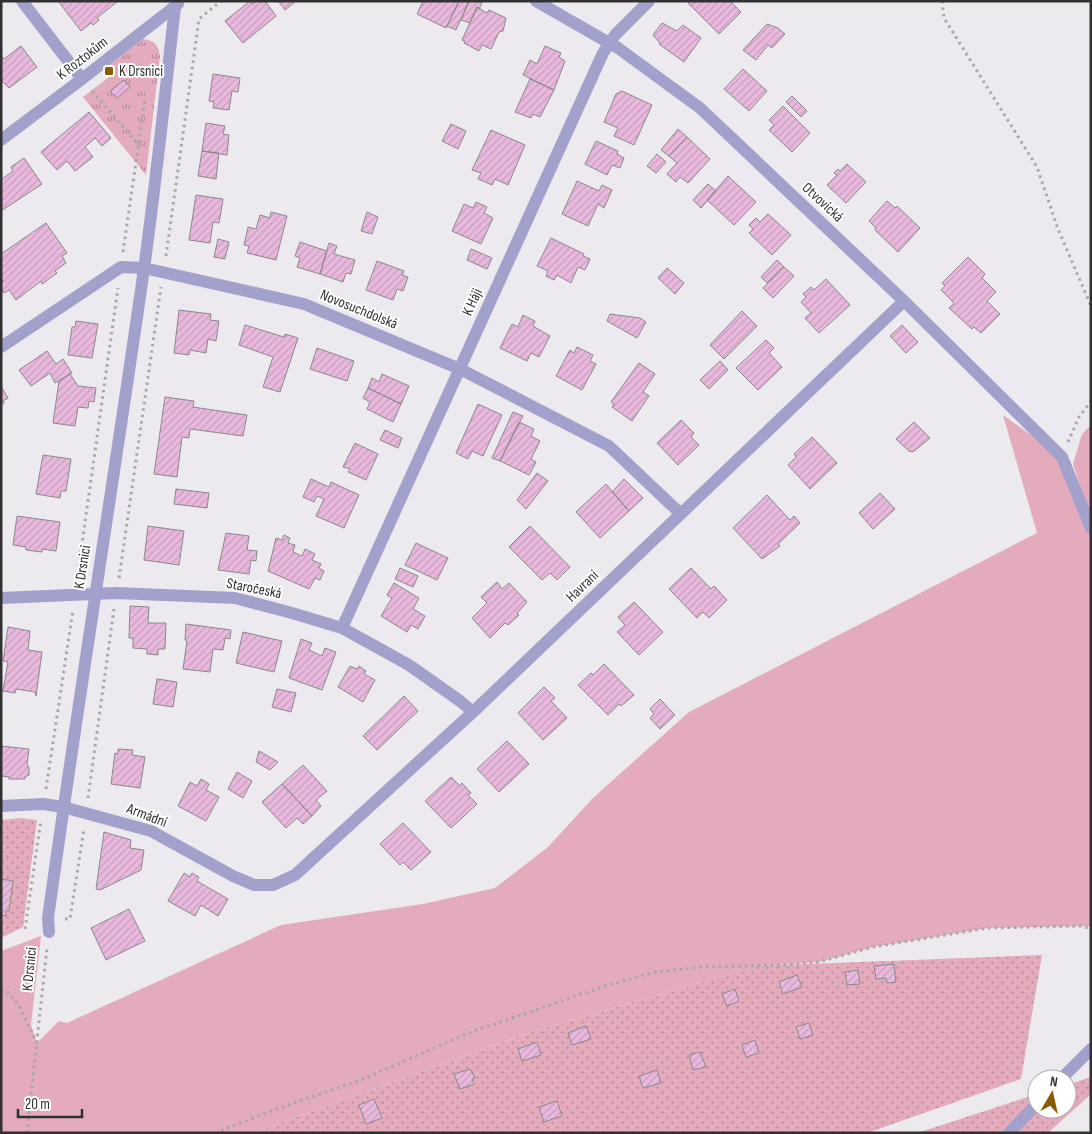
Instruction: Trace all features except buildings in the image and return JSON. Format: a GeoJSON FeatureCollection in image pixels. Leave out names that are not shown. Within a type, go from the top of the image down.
{"type":"FeatureCollection","features":[{"type":"Feature","properties":{"kind":"street"},"geometry":{"type":"LineString","coordinates":[[22,1],[82,79]]}},
{"type":"Feature","properties":{"kind":"street","name":"Otvovická"},"geometry":{"type":"LineString","coordinates":[[536,1],[609,43],[700,108],[904,301],[1062,457]]}},
{"type":"Feature","properties":{"kind":"street","name":"K Háji"},"geometry":{"type":"LineString","coordinates":[[342,628],[599,61],[609,43],[649,1]]}},
{"type":"Feature","properties":{"kind":"street","name":"K Roztokům"},"geometry":{"type":"LineString","coordinates":[[1,140],[178,4]]}},
{"type":"Feature","properties":{"kind":"street","name":"K Drsnici"},"geometry":{"type":"LineString","coordinates":[[49,932],[48,918],[63,807],[144,268],[178,4]]}},
{"type":"Feature","properties":{"kind":"street"},"geometry":{"type":"LineString","coordinates":[[1,347],[121,267]]}},
{"type":"Feature","properties":{"kind":"street","name":"Novosuchdolská"},"geometry":{"type":"LineString","coordinates":[[121,267],[144,268],[304,304],[460,368],[609,446],[681,514]]}},
{"type":"Feature","properties":{"kind":"street","name":"Havraní"},"geometry":{"type":"LineString","coordinates":[[274,885],[295,875],[473,712],[904,301]]}},
{"type":"Feature","properties":{"kind":"street"},"geometry":{"type":"LineString","coordinates":[[1062,457],[1091,528]]}},
{"type":"Feature","properties":{"kind":"street","name":"Staročeská"},"geometry":{"type":"LineString","coordinates":[[1,598],[75,593],[235,598],[292,612],[342,628],[409,666],[473,712]]}},
{"type":"Feature","properties":{"kind":"street","name":"Armádní"},"geometry":{"type":"LineString","coordinates":[[1,806],[44,804],[86,812],[151,831],[233,876],[254,885],[274,885]]}},
{"type":"Feature","properties":{"kind":"street"},"geometry":{"type":"LineString","coordinates":[[1071,1069],[1091,1048]]}},
{"type":"Feature","properties":{"kind":"street"},"geometry":{"type":"LineString","coordinates":[[1009,1133],[1027,1114]]}},
{"type":"Feature","properties":{"kind":"path"},"geometry":{"type":"LineString","coordinates":[[70,919],[199,19],[220,1]]}},
{"type":"Feature","properties":{"kind":"path"},"geometry":{"type":"LineString","coordinates":[[942,1],[944,18],[1037,167],[1058,229],[1091,306]]}},
{"type":"Feature","properties":{"kind":"path"},"geometry":{"type":"LineString","coordinates":[[82,79],[157,166]]}},
{"type":"Feature","properties":{"kind":"path"},"geometry":{"type":"LineString","coordinates":[[25,929],[146,97]]}},
{"type":"Feature","properties":{"kind":"path"},"geometry":{"type":"LineString","coordinates":[[1062,457],[1079,417],[1091,401]]}},
{"type":"Feature","properties":{"kind":"path"},"geometry":{"type":"LineString","coordinates":[[215,1133],[271,1111],[361,1080],[471,1032],[605,986],[654,972],[700,967],[784,965],[819,962],[873,947],[988,928],[1082,926],[1091,930]]}},
{"type":"Feature","properties":{"kind":"path","name":"K Drsnici"},"geometry":{"type":"LineString","coordinates":[[27,1133],[49,932]]}},
{"type":"Feature","properties":{"kind":"path"},"geometry":{"type":"LineString","coordinates":[[1,990],[6,990],[19,1006],[37,1043]]}},
{"type":"Feature","properties":{"kind":"green space"},"geometry":{"type":"Polygon","coordinates":[[[143,39],[155,44],[160,56],[146,175],[83,97],[114,73],[110,65],[143,39]]]}},
{"type":"Feature","properties":{"kind":"green space"},"geometry":{"type":"Polygon","coordinates":[[[1003,415],[1062,457],[1091,528],[1091,926],[988,928],[873,947],[819,962],[758,966],[534,1031],[252,1133],[1,1133],[1,951],[41,936],[31,1025],[37,1043],[59,1021],[67,1023],[281,925],[423,904],[495,888],[548,847],[593,798],[689,712],[1037,533],[1003,415]]]}},
{"type":"Feature","properties":{"kind":"green space"},"geometry":{"type":"Polygon","coordinates":[[[1091,425],[1091,519],[1073,464],[1082,434],[1091,425]]]}},
{"type":"Feature","properties":{"kind":"green space"},"geometry":{"type":"Polygon","coordinates":[[[21,818],[37,820],[23,927],[1,938],[1,915],[5,916],[6,911],[9,911],[13,881],[1,879],[1,820],[21,818]]]}},
{"type":"Feature","properties":{"kind":"green space"},"geometry":{"type":"Polygon","coordinates":[[[1042,955],[1021,1079],[867,1133],[252,1133],[534,1031],[758,966],[1042,955]]]}},
{"type":"Feature","properties":{"kind":"green space"},"geometry":{"type":"Polygon","coordinates":[[[1091,1077],[1091,1094],[1077,1107],[1077,1082],[1091,1077]]]}},
{"type":"Feature","properties":{"kind":"green space"},"geometry":{"type":"Polygon","coordinates":[[[1027,1097],[1027,1119],[1063,1119],[1048,1133],[917,1133],[1027,1097]]]}},
{"type":"Feature","properties":{"kind":"place","name":"K Drsnici"},"geometry":{"type":"Point","coordinates":[109,71]}}]}
